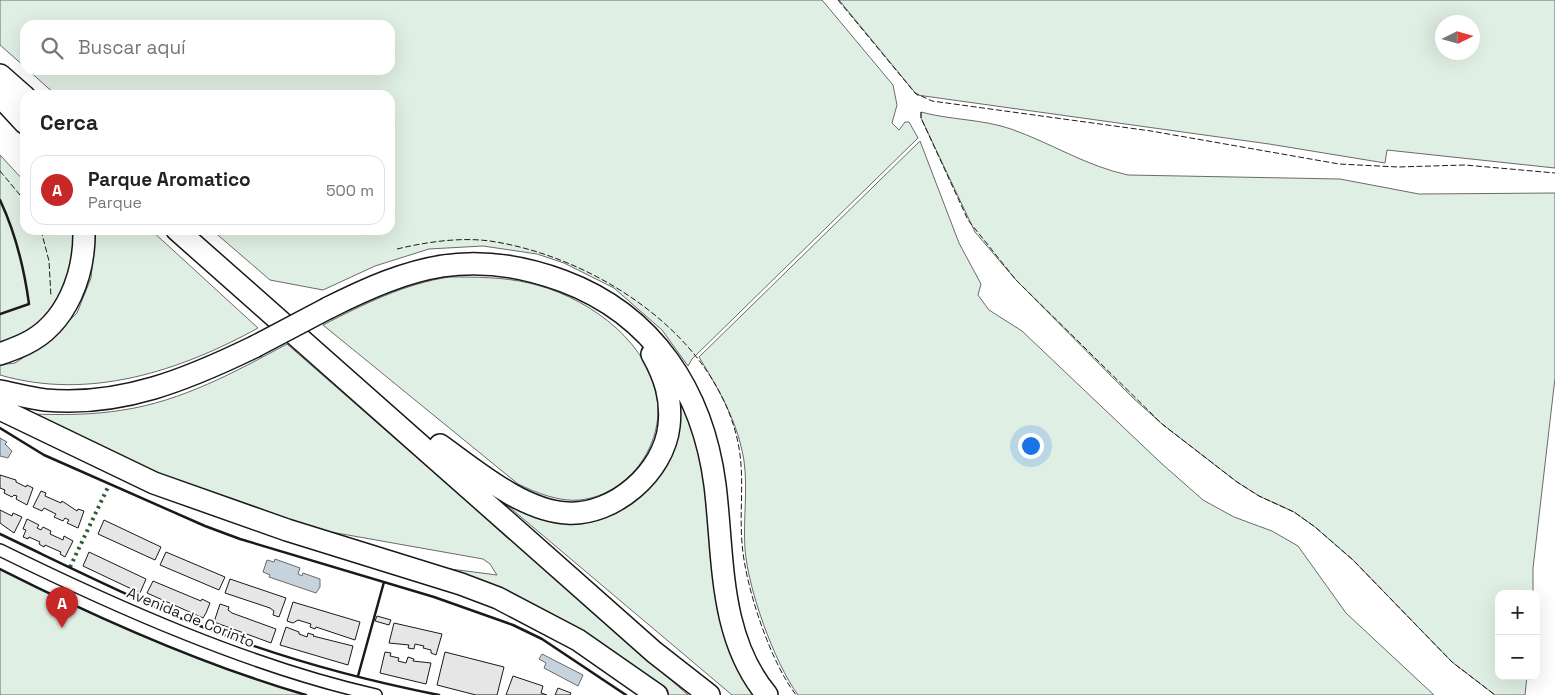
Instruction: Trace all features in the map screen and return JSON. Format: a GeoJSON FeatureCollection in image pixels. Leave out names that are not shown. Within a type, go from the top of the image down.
{"type":"FeatureCollection","features":[{"type":"Feature","properties":{"kind":"highway"},"geometry":{"type":"LineString","coordinates":[[0,75],[20,93]]}},
{"type":"Feature","properties":{"kind":"highway"},"geometry":{"type":"LineString","coordinates":[[0,96],[20,118]]}},
{"type":"Feature","properties":{"kind":"highway"},"geometry":{"type":"LineString","coordinates":[[0,354],[26,344],[41,334],[62,310],[71,295],[83,258],[84,235]]}},
{"type":"Feature","properties":{"kind":"highway"},"geometry":{"type":"LineString","coordinates":[[183,235],[654,652],[708,695]]}},
{"type":"Feature","properties":{"kind":"highway"},"geometry":{"type":"LineString","coordinates":[[0,391],[45,400],[94,400],[133,394],[168,385],[204,372],[328,308],[407,273],[442,265],[470,263],[517,267],[541,273],[590,293],[622,313],[663,352],[677,371],[688,391],[699,417],[710,455],[722,567],[733,629],[744,658],[757,683],[767,695]]}},
{"type":"Feature","properties":{"kind":"highway"},"geometry":{"type":"LineString","coordinates":[[316,351],[340,364],[428,436],[504,490],[530,503],[568,513],[591,510],[609,504],[640,484],[660,453],[667,435],[670,412],[663,374],[651,353],[622,313]]}},
{"type":"Feature","properties":{"kind":"highway"},"geometry":{"type":"LineString","coordinates":[[0,409],[154,484],[287,530],[461,584],[498,598],[570,635],[656,695]]}},
{"type":"Feature","properties":{"kind":"street","name":"Avenida de Corinto"},"geometry":{"type":"LineString","coordinates":[[0,550],[156,620],[267,664],[376,695]]}},
{"type":"Feature","properties":{"kind":"green space"},"geometry":{"type":"Polygon","coordinates":[[[0,0],[822,0],[893,85],[897,105],[892,123],[899,130],[905,122],[909,122],[918,138],[692,359],[688,366],[662,330],[614,288],[564,263],[537,254],[483,246],[429,249],[375,266],[323,290],[270,280],[218,235],[395,235],[395,90],[50,90],[34,75],[395,75],[395,20],[20,20],[20,63],[0,45],[0,0]]]}},
{"type":"Feature","properties":{"kind":"green space"},"geometry":{"type":"Polygon","coordinates":[[[839,0],[1555,0],[1555,168],[1387,150],[1385,163],[1269,144],[917,95],[839,0]]]}},
{"type":"Feature","properties":{"kind":"green space"},"geometry":{"type":"Polygon","coordinates":[[[921,112],[989,123],[1011,129],[1098,166],[1128,175],[1340,179],[1419,194],[1555,193],[1555,378],[1533,568],[1533,590],[1495,590],[1495,680],[1527,680],[1525,695],[1495,695],[1452,662],[1353,560],[1315,527],[1294,512],[1259,496],[1237,482],[1162,424],[1133,398],[1016,280],[975,232],[921,118],[921,112]]]}},
{"type":"Feature","properties":{"kind":"green space"},"geometry":{"type":"Polygon","coordinates":[[[920,141],[959,243],[981,284],[978,295],[989,310],[1022,331],[1161,463],[1203,500],[1234,517],[1272,531],[1298,546],[1346,613],[1434,695],[798,695],[771,645],[751,584],[745,549],[746,494],[744,461],[737,433],[720,394],[699,357],[920,141]]]}},
{"type":"Feature","properties":{"kind":"green space"},"geometry":{"type":"Polygon","coordinates":[[[0,155],[20,177],[20,235],[76,235],[76,256],[62,299],[38,327],[0,347],[0,155]]]}},
{"type":"Feature","properties":{"kind":"green space"},"geometry":{"type":"Polygon","coordinates":[[[95,235],[156,235],[258,328],[197,357],[166,369],[133,377],[100,383],[67,385],[33,382],[0,375],[0,365],[15,363],[46,343],[77,313],[91,278],[95,235]]]}},
{"type":"Feature","properties":{"kind":"green space"},"geometry":{"type":"Polygon","coordinates":[[[449,277],[509,280],[549,289],[589,308],[608,321],[624,336],[638,353],[649,371],[656,392],[658,410],[656,429],[650,446],[641,462],[629,476],[615,487],[598,496],[580,500],[564,500],[540,494],[518,484],[323,325],[369,302],[400,290],[416,284],[449,277]]]}},
{"type":"Feature","properties":{"kind":"green space"},"geometry":{"type":"Polygon","coordinates":[[[287,344],[688,695],[667,695],[435,567],[497,575],[490,564],[483,559],[314,529],[168,479],[31,414],[89,414],[145,406],[187,393],[208,384],[287,344]]]}},
{"type":"Feature","properties":{"kind":"green space"},"geometry":{"type":"Polygon","coordinates":[[[676,386],[692,421],[755,695],[732,695],[495,495],[527,512],[641,496],[676,386]]]}},
{"type":"Feature","properties":{"kind":"green space"},"geometry":{"type":"Polygon","coordinates":[[[0,569],[112,623],[150,639],[266,683],[306,695],[0,695],[0,569]]]}},
{"type":"Feature","properties":{"kind":"shaded area"},"geometry":{"type":"Polygon","coordinates":[[[0,438],[7,442],[5,444],[12,451],[8,458],[0,456],[0,438]]]}},
{"type":"Feature","properties":{"kind":"shaded area"},"geometry":{"type":"Polygon","coordinates":[[[275,559],[300,568],[298,574],[302,576],[303,573],[320,579],[320,587],[316,593],[269,577],[270,575],[263,572],[267,560],[274,562],[275,559]]]}},
{"type":"Feature","properties":{"kind":"shaded area"},"geometry":{"type":"Polygon","coordinates":[[[542,654],[583,675],[578,686],[544,668],[546,663],[539,659],[542,654]]]}},
{"type":"Feature","properties":{"kind":"building"},"geometry":{"type":"Polygon","coordinates":[[[0,475],[16,480],[16,482],[26,487],[27,485],[33,488],[27,505],[16,499],[17,496],[14,495],[12,497],[4,493],[5,490],[0,488],[0,475]]]}},
{"type":"Feature","properties":{"kind":"building"},"geometry":{"type":"Polygon","coordinates":[[[41,491],[46,493],[45,496],[61,503],[62,501],[77,511],[78,509],[84,511],[78,528],[67,523],[69,520],[65,518],[63,521],[54,517],[56,514],[44,508],[42,511],[33,507],[41,491]]]}},
{"type":"Feature","properties":{"kind":"building"},"geometry":{"type":"Polygon","coordinates":[[[0,510],[12,516],[13,513],[22,517],[14,533],[0,523],[0,510]]]}},
{"type":"Feature","properties":{"kind":"building"},"geometry":{"type":"Polygon","coordinates":[[[27,519],[39,525],[37,528],[41,530],[43,527],[51,531],[50,534],[63,540],[64,536],[73,541],[65,557],[60,554],[61,552],[39,544],[40,542],[29,537],[28,539],[23,537],[26,530],[23,529],[27,519]]]}},
{"type":"Feature","properties":{"kind":"building"},"geometry":{"type":"Polygon","coordinates":[[[104,520],[161,547],[155,560],[98,534],[104,520]]]}},
{"type":"Feature","properties":{"kind":"building"},"geometry":{"type":"Polygon","coordinates":[[[89,552],[146,579],[140,593],[83,566],[89,552]]]}},
{"type":"Feature","properties":{"kind":"building"},"geometry":{"type":"Polygon","coordinates":[[[166,552],[225,577],[219,590],[160,565],[166,552]]]}},
{"type":"Feature","properties":{"kind":"building"},"geometry":{"type":"Polygon","coordinates":[[[230,579],[286,598],[279,617],[273,615],[274,611],[270,608],[225,593],[230,579]]]}},
{"type":"Feature","properties":{"kind":"building"},"geometry":{"type":"Polygon","coordinates":[[[153,581],[210,603],[203,618],[147,593],[153,581]]]}},
{"type":"Feature","properties":{"kind":"building"},"geometry":{"type":"Polygon","coordinates":[[[293,602],[360,622],[355,640],[316,627],[315,629],[310,627],[311,624],[298,620],[293,623],[287,621],[293,602]]]}},
{"type":"Feature","properties":{"kind":"building"},"geometry":{"type":"Polygon","coordinates":[[[220,604],[229,607],[228,610],[232,613],[276,629],[271,643],[214,622],[220,604]]]}},
{"type":"Feature","properties":{"kind":"building"},"geometry":{"type":"Polygon","coordinates":[[[377,616],[391,620],[389,625],[375,621],[377,616]]]}},
{"type":"Feature","properties":{"kind":"building"},"geometry":{"type":"Polygon","coordinates":[[[394,623],[442,634],[436,655],[431,653],[431,650],[423,648],[424,646],[415,644],[414,649],[408,648],[409,645],[389,643],[394,623]]]}},
{"type":"Feature","properties":{"kind":"building"},"geometry":{"type":"Polygon","coordinates":[[[286,627],[307,637],[308,633],[353,646],[348,665],[280,645],[286,627]]]}},
{"type":"Feature","properties":{"kind":"building"},"geometry":{"type":"Polygon","coordinates":[[[385,652],[391,653],[390,656],[399,658],[398,661],[406,663],[408,657],[414,659],[413,661],[431,663],[426,684],[380,673],[385,652]]]}},
{"type":"Feature","properties":{"kind":"building"},"geometry":{"type":"Polygon","coordinates":[[[445,652],[504,667],[497,695],[476,695],[437,685],[445,652]]]}},
{"type":"Feature","properties":{"kind":"building"},"geometry":{"type":"Polygon","coordinates":[[[513,676],[543,686],[541,693],[547,695],[506,695],[513,676]]]}},
{"type":"Feature","properties":{"kind":"building"},"geometry":{"type":"Polygon","coordinates":[[[558,688],[571,693],[570,695],[555,695],[558,688]]]}},
{"type":"Feature","properties":{"kind":"hedge"},"geometry":{"type":"LineString","coordinates":[[70,567],[109,485]]}},
{"type":"Feature","properties":{"kind":"fence"},"geometry":{"type":"LineString","coordinates":[[838,0],[915,93],[932,101],[1151,131],[1339,164],[1398,167],[1465,165],[1555,173]]}},
{"type":"Feature","properties":{"kind":"fence"},"geometry":{"type":"LineString","coordinates":[[921,112],[921,118],[968,220],[1016,280],[1162,424],[1237,482],[1259,496],[1294,512],[1315,527],[1353,560],[1452,662],[1495,695]]}},
{"type":"Feature","properties":{"kind":"fence"},"geometry":{"type":"LineString","coordinates":[[0,171],[20,195]]}},
{"type":"Feature","properties":{"kind":"fence"},"geometry":{"type":"LineString","coordinates":[[42,235],[49,261],[51,297]]}},
{"type":"Feature","properties":{"kind":"fence"},"geometry":{"type":"LineString","coordinates":[[397,249],[431,242],[455,240],[490,241],[528,249],[567,263],[605,281],[641,304],[673,331],[700,362],[722,396],[736,434],[742,475],[742,543],[748,580],[768,643],[786,680],[796,695]]}},
{"type":"Feature","properties":{"kind":"wall"},"geometry":{"type":"LineString","coordinates":[[0,200],[11,225],[19,251],[29,304],[0,314]]}},
{"type":"Feature","properties":{"kind":"wall"},"geometry":{"type":"LineString","coordinates":[[0,428],[44,455],[205,526],[240,539],[434,597],[513,625],[542,639],[626,695]]}},
{"type":"Feature","properties":{"kind":"wall"},"geometry":{"type":"LineString","coordinates":[[0,534],[139,600],[247,644],[342,673],[439,695]]}},
{"type":"Feature","properties":{"kind":"wall"},"geometry":{"type":"LineString","coordinates":[[0,569],[112,623],[150,639],[227,669],[306,695]]}},
{"type":"Feature","properties":{"kind":"wall"},"geometry":{"type":"LineString","coordinates":[[358,676],[384,582]]}},
{"type":"Feature","properties":{"kind":"place","name":"Parque Aromatico"},"geometry":{"type":"Point","coordinates":[62,628]}}]}
